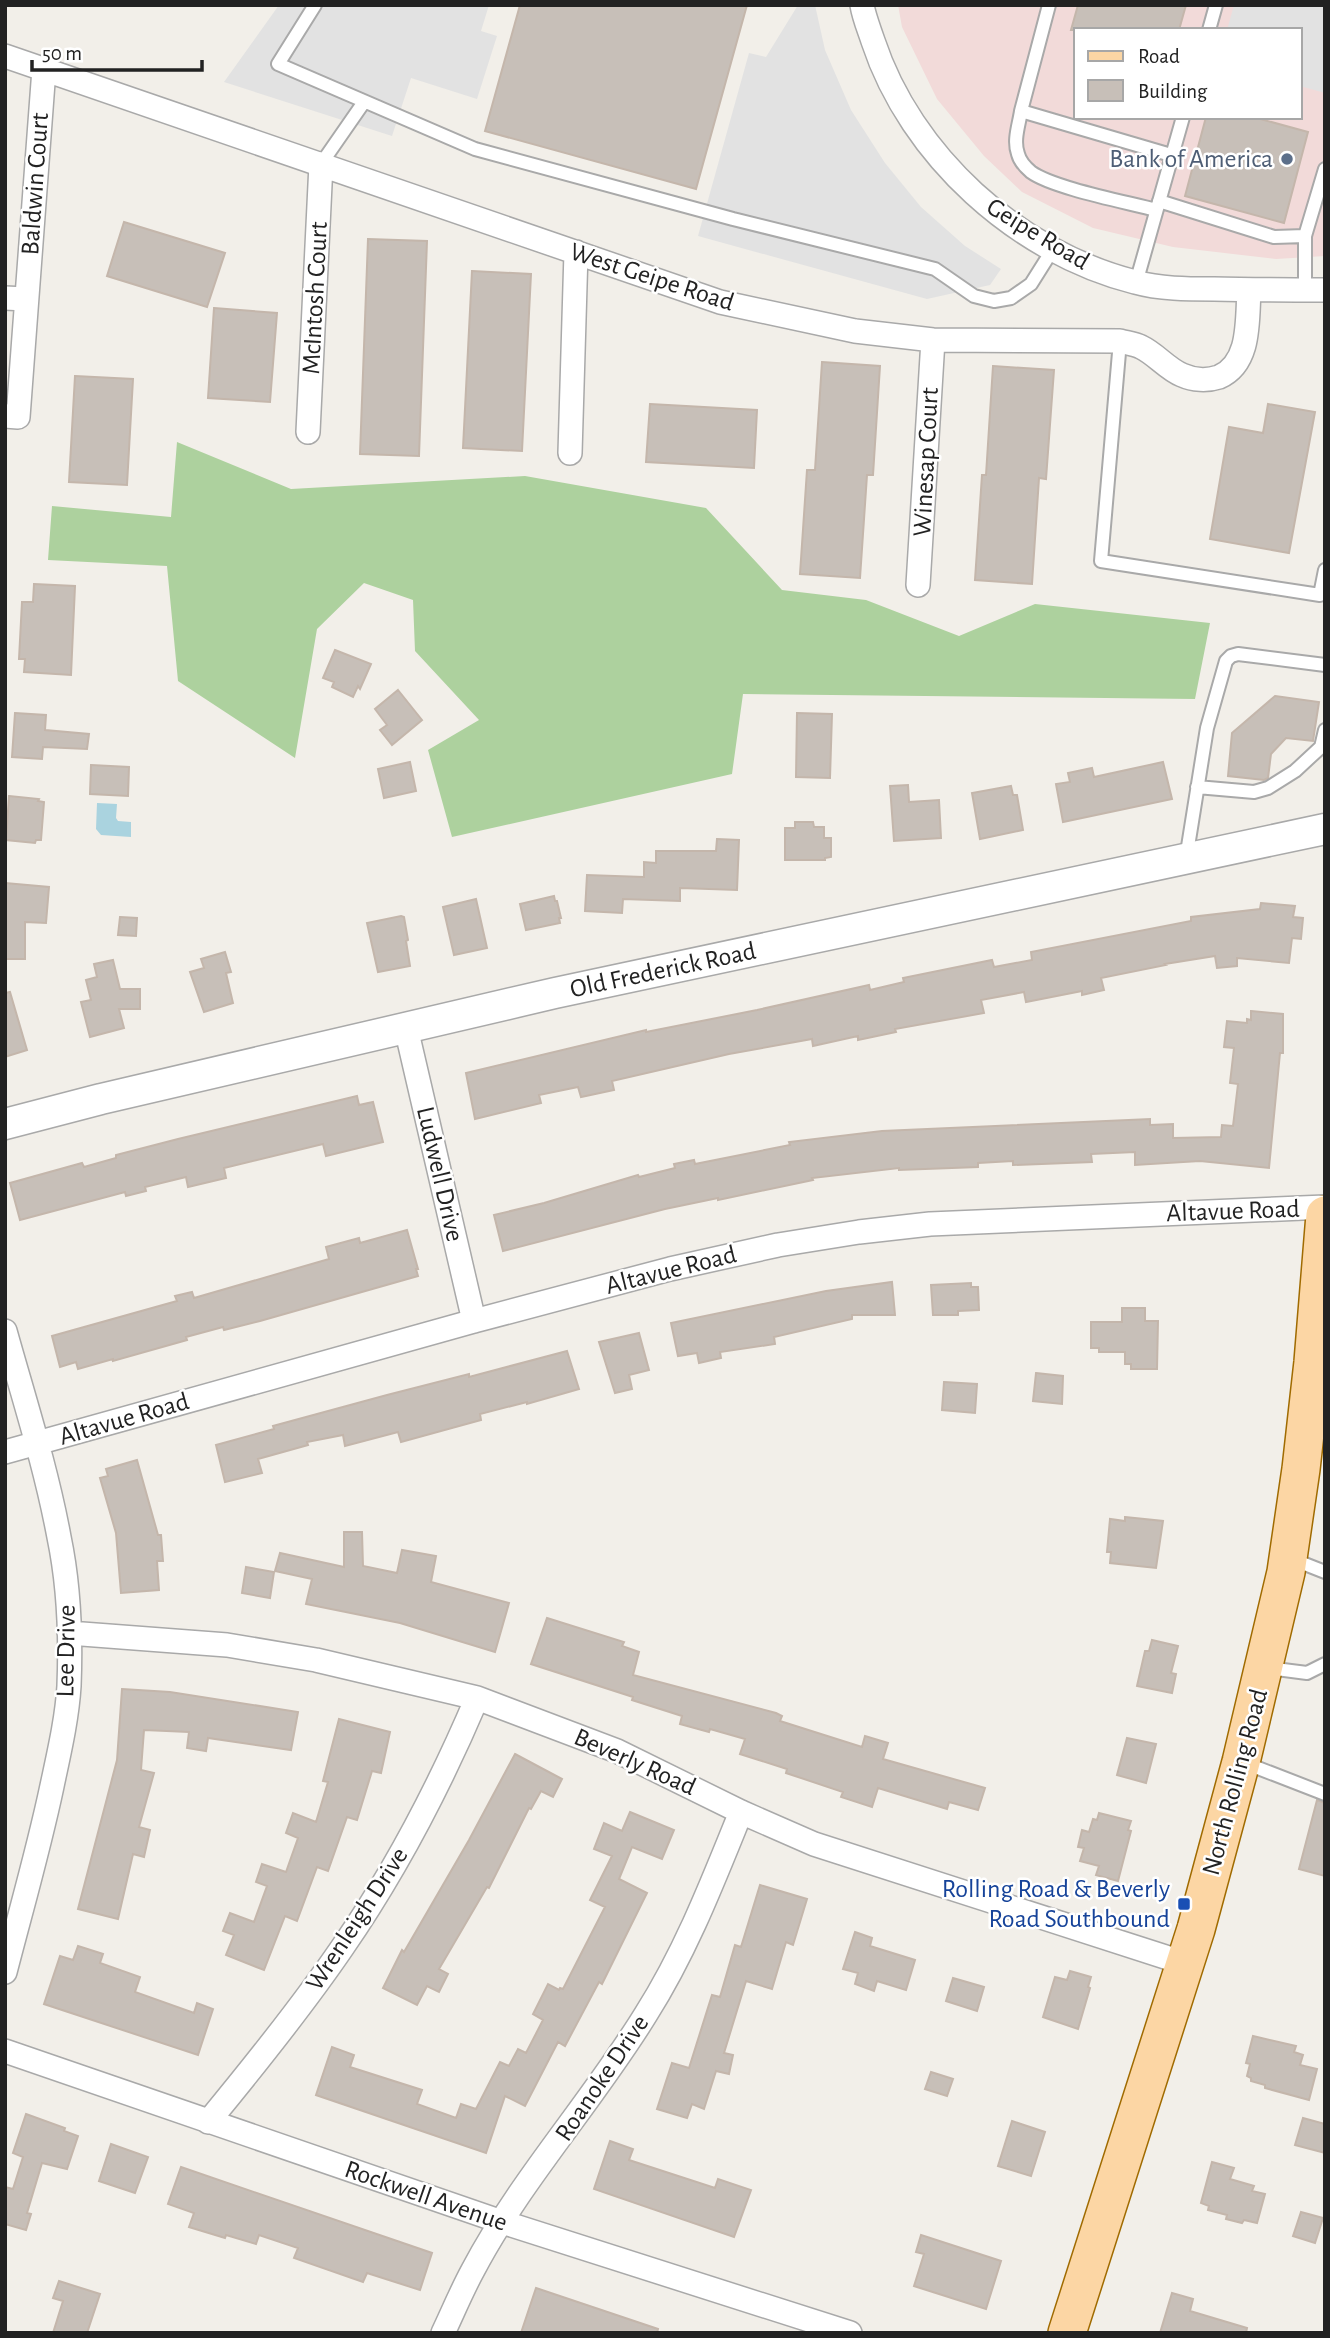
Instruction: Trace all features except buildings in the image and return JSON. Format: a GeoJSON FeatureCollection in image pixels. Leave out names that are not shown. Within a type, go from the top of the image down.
{"type":"FeatureCollection","features":[{"type":"Feature","properties":{"kind":"main road","name":"North Rolling Road"},"geometry":{"type":"LineString","coordinates":[[1067,2333],[1196,1929],[1264,1668],[1289,1557],[1313,1362],[1325,1215]]}},
{"type":"Feature","properties":{"kind":"street","name":"Geipe Road"},"geometry":{"type":"LineString","coordinates":[[862,5],[880,62],[905,111],[931,148],[968,190],[1009,222],[1089,267],[1136,283],[1177,288],[1315,290]]}},
{"type":"Feature","properties":{"kind":"street","name":"West Geipe Road"},"geometry":{"type":"LineString","coordinates":[[5,56],[720,302],[855,331],[933,340],[1120,341],[1142,347],[1181,375],[1213,379],[1228,373],[1239,361],[1247,330],[1249,290]]}},
{"type":"Feature","properties":{"kind":"street","name":"Baldwin Court"},"geometry":{"type":"LineString","coordinates":[[5,416],[18,417],[16,299],[44,69]]}},
{"type":"Feature","properties":{"kind":"street","name":"McIntosh Court"},"geometry":{"type":"LineString","coordinates":[[308,432],[321,164]]}},
{"type":"Feature","properties":{"kind":"street"},"geometry":{"type":"LineString","coordinates":[[570,453],[576,252]]}},
{"type":"Feature","properties":{"kind":"street","name":"Winesap Court"},"geometry":{"type":"LineString","coordinates":[[918,585],[933,340]]}},
{"type":"Feature","properties":{"kind":"street","name":"Old Frederick Road"},"geometry":{"type":"LineString","coordinates":[[5,1124],[555,993],[1325,830]]}},
{"type":"Feature","properties":{"kind":"street","name":"Ludwell Drive"},"geometry":{"type":"LineString","coordinates":[[406,1028],[474,1321]]}},
{"type":"Feature","properties":{"kind":"street","name":"Altavue Road"},"geometry":{"type":"LineString","coordinates":[[5,1452],[474,1321],[670,1269],[778,1245],[859,1231],[930,1224],[1325,1207]]}},
{"type":"Feature","properties":{"kind":"street","name":"Lee Drive"},"geometry":{"type":"LineString","coordinates":[[5,1331],[60,1539],[69,1633],[69,1688],[60,1749],[46,1816],[5,1972]]}},
{"type":"Feature","properties":{"kind":"street","name":"Beverly Road"},"geometry":{"type":"LineString","coordinates":[[69,1633],[227,1645],[316,1660],[477,1698],[617,1751],[741,1812],[814,1844],[1184,1962]]}},
{"type":"Feature","properties":{"kind":"street","name":"Wrenleigh Drive"},"geometry":{"type":"LineString","coordinates":[[208,2122],[290,2021],[343,1947],[384,1883],[453,1753],[477,1698]]}},
{"type":"Feature","properties":{"kind":"street","name":"Roanoke Drive"},"geometry":{"type":"LineString","coordinates":[[443,2333],[472,2270],[502,2222],[647,2013],[700,1912],[741,1812]]}},
{"type":"Feature","properties":{"kind":"street","name":"Rockwell Avenue"},"geometry":{"type":"LineString","coordinates":[[5,2051],[502,2222],[850,2333]]}},
{"type":"Feature","properties":{"kind":"lane"},"geometry":{"type":"LineString","coordinates":[[315,5],[278,64],[475,149],[733,219],[935,269],[974,296],[994,300],[1011,298],[1031,284],[1054,249]]}},
{"type":"Feature","properties":{"kind":"lane"},"geometry":{"type":"LineString","coordinates":[[1049,5],[1016,140],[1018,155],[1023,165],[1053,182],[1274,237],[1305,236]]}},
{"type":"Feature","properties":{"kind":"lane"},"geometry":{"type":"LineString","coordinates":[[1210,28],[1216,5]]}},
{"type":"Feature","properties":{"kind":"lane"},"geometry":{"type":"LineString","coordinates":[[321,164],[364,102]]}},
{"type":"Feature","properties":{"kind":"lane"},"geometry":{"type":"LineString","coordinates":[[1021,111],[1171,155]]}},
{"type":"Feature","properties":{"kind":"lane"},"geometry":{"type":"LineString","coordinates":[[1136,283],[1182,119]]}},
{"type":"Feature","properties":{"kind":"lane"},"geometry":{"type":"LineString","coordinates":[[1315,290],[1305,236],[1325,169]]}},
{"type":"Feature","properties":{"kind":"lane"},"geometry":{"type":"LineString","coordinates":[[1120,341],[1101,561],[1320,595],[1325,570]]}},
{"type":"Feature","properties":{"kind":"lane"},"geometry":{"type":"LineString","coordinates":[[1185,859],[1207,728],[1226,661],[1238,654],[1325,665]]}},
{"type":"Feature","properties":{"kind":"lane"},"geometry":{"type":"LineString","coordinates":[[1197,787],[1261,792],[1282,780],[1321,747],[1325,730]]}},
{"type":"Feature","properties":{"kind":"lane"},"geometry":{"type":"LineString","coordinates":[[1289,1557],[1325,1572]]}},
{"type":"Feature","properties":{"kind":"lane"},"geometry":{"type":"LineString","coordinates":[[1264,1668],[1307,1673],[1325,1664]]}},
{"type":"Feature","properties":{"kind":"lane"},"geometry":{"type":"LineString","coordinates":[[1241,1762],[1325,1794]]}},
{"type":"Feature","properties":{"kind":"shaded area"},"geometry":{"type":"Polygon","coordinates":[[[279,5],[489,5],[481,31],[497,36],[477,99],[411,78],[392,136],[224,82],[279,5]]]}},
{"type":"Feature","properties":{"kind":"shaded area"},"geometry":{"type":"Polygon","coordinates":[[[798,5],[815,5],[825,50],[851,110],[885,163],[921,207],[965,246],[1001,269],[990,285],[927,299],[698,236],[749,53],[766,57],[798,5]]]}},
{"type":"Feature","properties":{"kind":"shaded area"},"geometry":{"type":"Polygon","coordinates":[[[898,5],[1325,5],[1325,256],[1276,259],[1173,247],[1093,228],[1022,192],[984,156],[937,99],[902,27],[898,5]]]}},
{"type":"Feature","properties":{"kind":"shaded area"},"geometry":{"type":"Polygon","coordinates":[[[1234,5],[1325,5],[1325,93],[1302,87],[1302,28],[1228,28],[1234,5]]]}},
{"type":"Feature","properties":{"kind":"green space"},"geometry":{"type":"Polygon","coordinates":[[[177,442],[291,489],[525,476],[706,508],[782,590],[866,600],[959,636],[1035,604],[1210,623],[1195,699],[743,694],[732,774],[452,837],[428,750],[479,720],[415,651],[413,600],[364,583],[317,629],[295,758],[178,681],[167,566],[48,560],[52,506],[171,517],[177,442]]]}},
{"type":"Feature","properties":{"kind":"water"},"geometry":{"type":"Polygon","coordinates":[[[97,803],[117,804],[116,818],[118,821],[131,822],[131,837],[101,835],[96,829],[97,803]]]}},
{"type":"Feature","properties":{"kind":"place","name":"Bank of America"},"geometry":{"type":"Point","coordinates":[1287,159]}},
{"type":"Feature","properties":{"kind":"place","name":"Rolling Road & Beverly Road Southbound"},"geometry":{"type":"Point","coordinates":[1184,1904]}}]}
